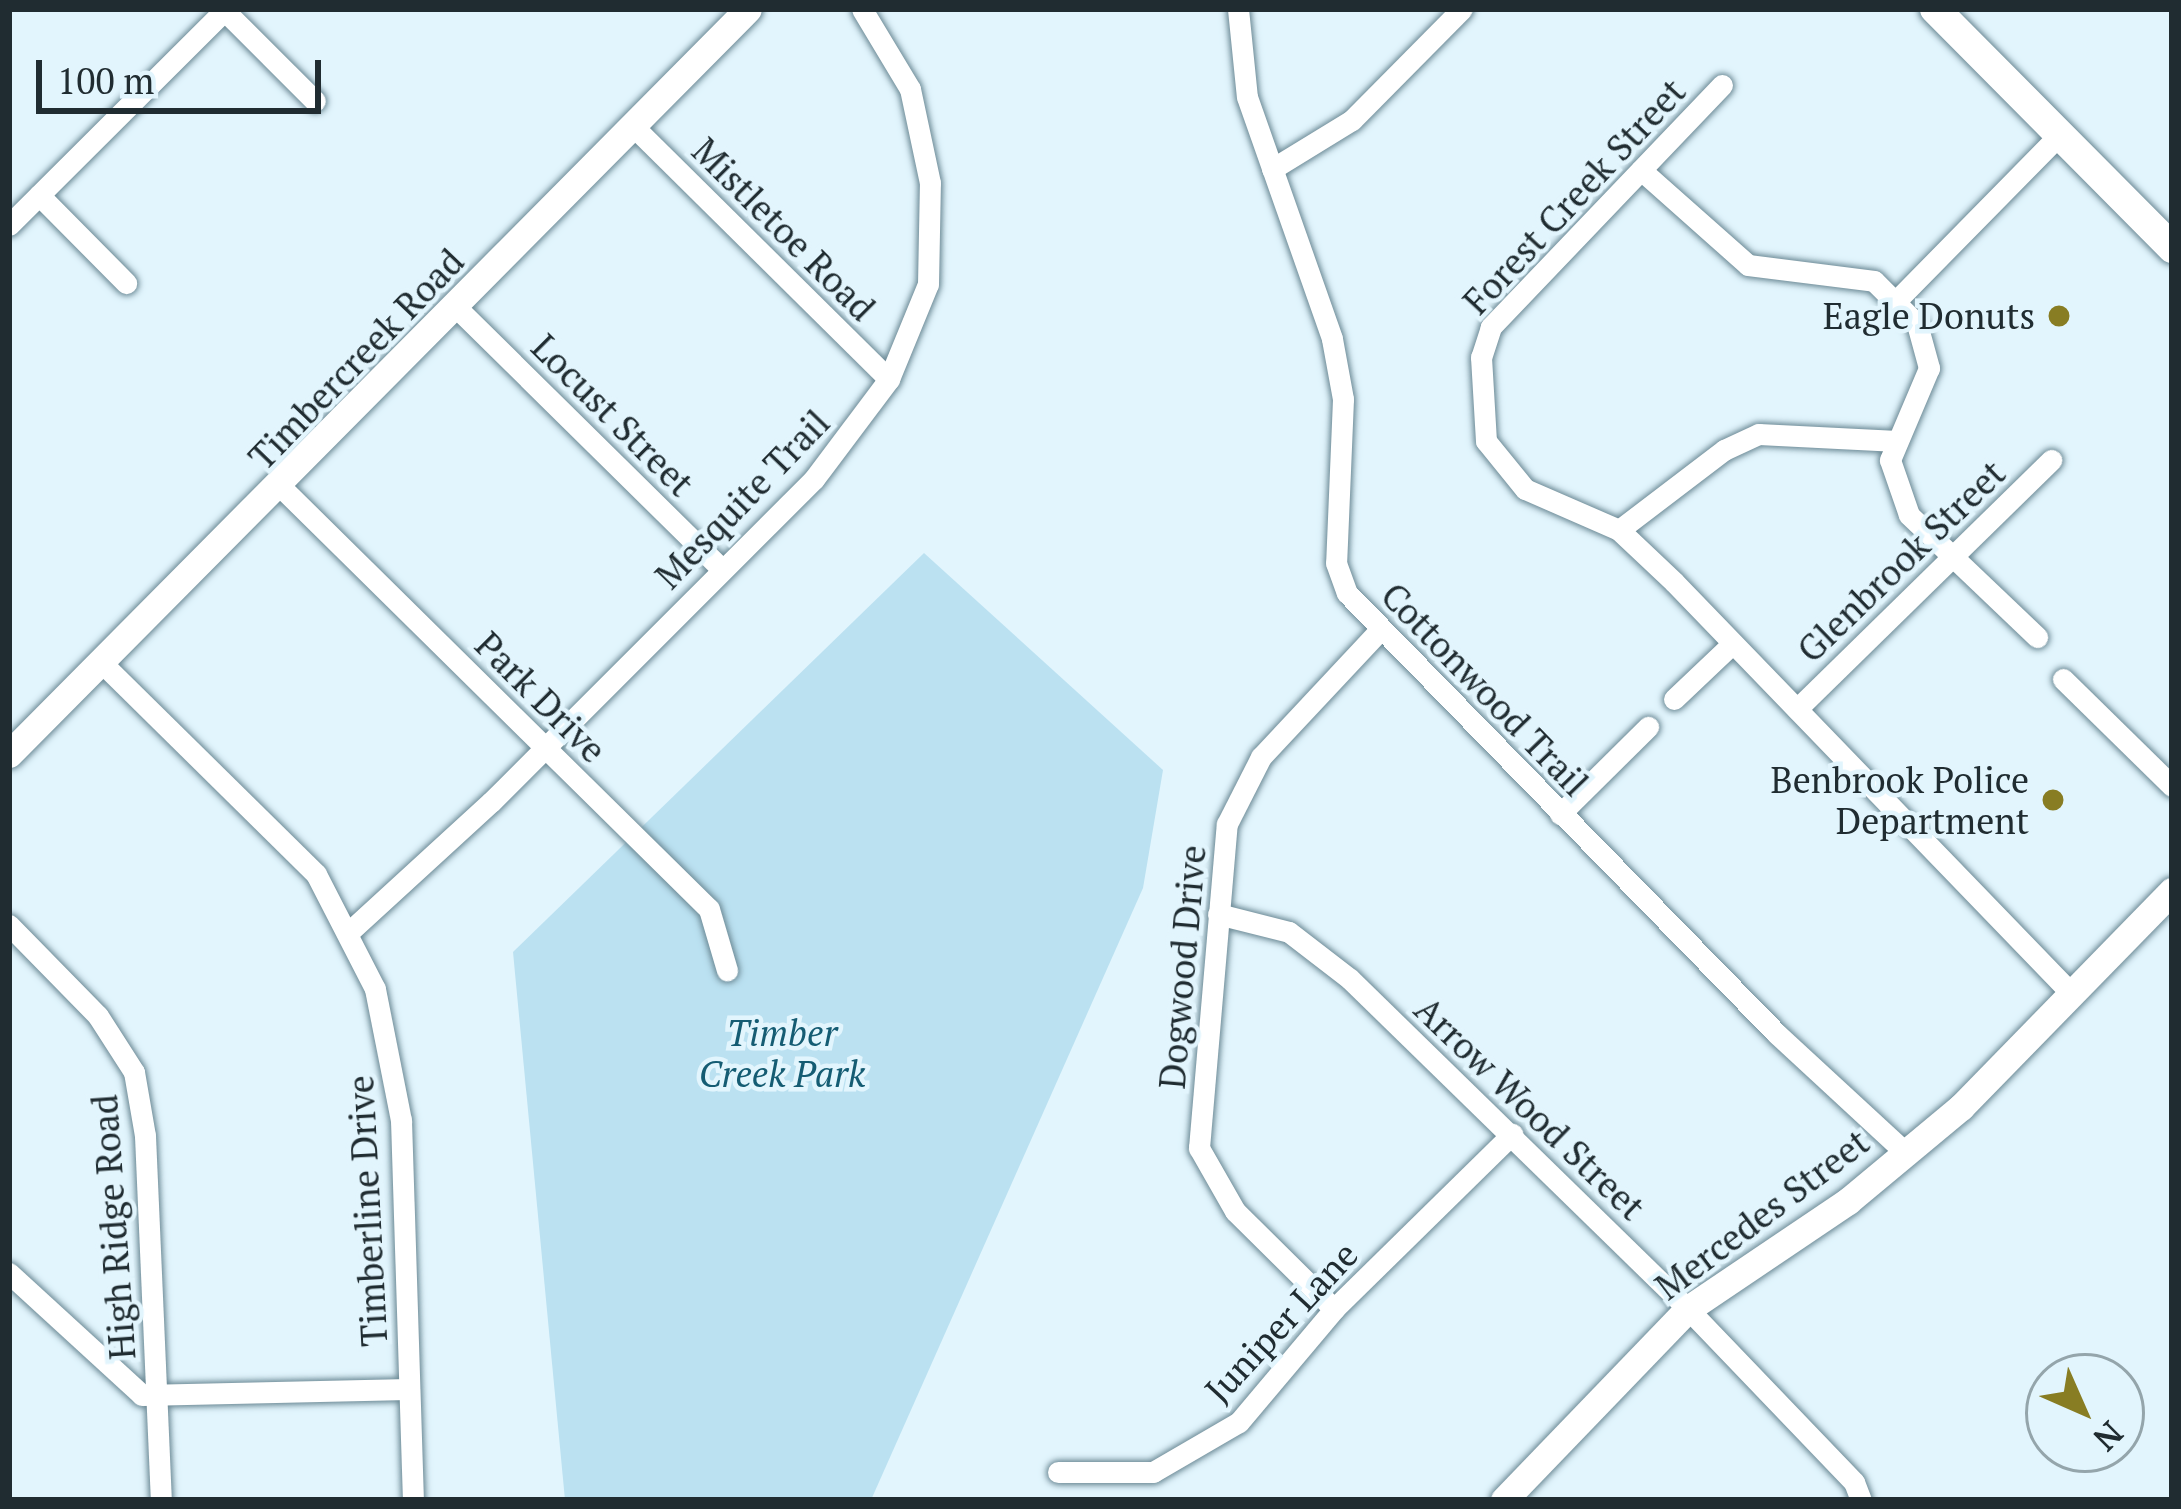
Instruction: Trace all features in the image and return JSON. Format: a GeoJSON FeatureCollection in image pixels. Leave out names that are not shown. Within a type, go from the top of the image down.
{"type":"FeatureCollection","features":[{"type":"Feature","properties":{"kind":"main road"},"geometry":{"type":"LineString","coordinates":[[1935,9],[2172,248]]}},
{"type":"Feature","properties":{"kind":"street","name":"Timbercreek Road"},"geometry":{"type":"LineString","coordinates":[[9,754],[281,487],[748,9]]}},
{"type":"Feature","properties":{"kind":"street","name":"Mesquite Trail"},"geometry":{"type":"LineString","coordinates":[[350,931],[825,467],[889,379],[928,284],[930,183],[910,89],[862,9]]}},
{"type":"Feature","properties":{"kind":"street","name":"Cottonwood Trail"},"geometry":{"type":"LineString","coordinates":[[1238,9],[1247,97],[1306,248],[1343,399],[1336,563],[1347,593],[1378,632],[1904,1151]]}},
{"type":"Feature","properties":{"kind":"street"},"geometry":{"type":"LineString","coordinates":[[1272,169],[1352,120],[1462,9]]}},
{"type":"Feature","properties":{"kind":"street"},"geometry":{"type":"LineString","coordinates":[[9,225],[225,10],[315,101]]}},
{"type":"Feature","properties":{"kind":"street","name":"Forest Creek Street"},"geometry":{"type":"LineString","coordinates":[[1721,85],[1491,327],[1481,357],[1484,424],[1495,456],[1525,489],[1619,530],[2074,995]]}},
{"type":"Feature","properties":{"kind":"street","name":"Mistletoe Road"},"geometry":{"type":"LineString","coordinates":[[633,127],[889,379]]}},
{"type":"Feature","properties":{"kind":"street"},"geometry":{"type":"LineString","coordinates":[[1894,302],[2058,136]]}},
{"type":"Feature","properties":{"kind":"street"},"geometry":{"type":"LineString","coordinates":[[1641,170],[1748,265],[1834,271],[1874,281],[1917,324],[1928,368],[1890,460],[1909,514],[2037,637]]}},
{"type":"Feature","properties":{"kind":"street"},"geometry":{"type":"LineString","coordinates":[[39,195],[126,284]]}},
{"type":"Feature","properties":{"kind":"street","name":"Locust Street"},"geometry":{"type":"LineString","coordinates":[[457,308],[722,569]]}},
{"type":"Feature","properties":{"kind":"street"},"geometry":{"type":"LineString","coordinates":[[1619,530],[1724,450],[1759,434],[1897,441]]}},
{"type":"Feature","properties":{"kind":"street","name":"Glenbrook Street"},"geometry":{"type":"LineString","coordinates":[[1797,709],[2051,460]]}},
{"type":"Feature","properties":{"kind":"street","name":"Park Drive"},"geometry":{"type":"LineString","coordinates":[[281,487],[709,909],[727,970]]}},
{"type":"Feature","properties":{"kind":"street","name":"Dogwood Drive"},"geometry":{"type":"LineString","coordinates":[[1334,1310],[1235,1211],[1199,1148],[1218,914],[1236,798],[1262,757],[1378,632]]}},
{"type":"Feature","properties":{"kind":"street"},"geometry":{"type":"LineString","coordinates":[[1674,700],[1733,643]]}},
{"type":"Feature","properties":{"kind":"street","name":"Timberline Drive"},"geometry":{"type":"LineString","coordinates":[[103,664],[294,850],[350,931],[396,1075],[413,1500]]}},
{"type":"Feature","properties":{"kind":"street"},"geometry":{"type":"LineString","coordinates":[[2062,679],[2172,786]]}},
{"type":"Feature","properties":{"kind":"street"},"geometry":{"type":"LineString","coordinates":[[1561,814],[1648,727]]}},
{"type":"Feature","properties":{"kind":"street","name":"Mercedes Street"},"geometry":{"type":"LineString","coordinates":[[1504,1500],[1688,1309],[1848,1201],[1961,1107],[2172,891]]}},
{"type":"Feature","properties":{"kind":"street","name":"Arrow Wood Street"},"geometry":{"type":"LineString","coordinates":[[1218,914],[1289,932],[1350,979],[1688,1309],[1861,1500]]}},
{"type":"Feature","properties":{"kind":"street","name":"High Ridge Road"},"geometry":{"type":"LineString","coordinates":[[9,925],[98,1016],[134,1072],[161,1500]]}},
{"type":"Feature","properties":{"kind":"street","name":"Juniper Lane"},"geometry":{"type":"LineString","coordinates":[[1058,1472],[1173,1465],[1239,1422],[1334,1310],[1512,1134]]}},
{"type":"Feature","properties":{"kind":"street"},"geometry":{"type":"LineString","coordinates":[[9,1273],[122,1382],[158,1398],[410,1389]]}},
{"type":"Feature","properties":{"kind":"green space","name":"Timber Creek Park"},"geometry":{"type":"Polygon","coordinates":[[[924,553],[1163,770],[1143,888],[871,1500],[565,1500],[513,952],[924,553]]]}},
{"type":"Feature","properties":{"kind":"place","name":"Eagle Donuts"},"geometry":{"type":"Point","coordinates":[2059,316]}},
{"type":"Feature","properties":{"kind":"place","name":"Benbrook Police Department"},"geometry":{"type":"Point","coordinates":[2053,800]}}]}
